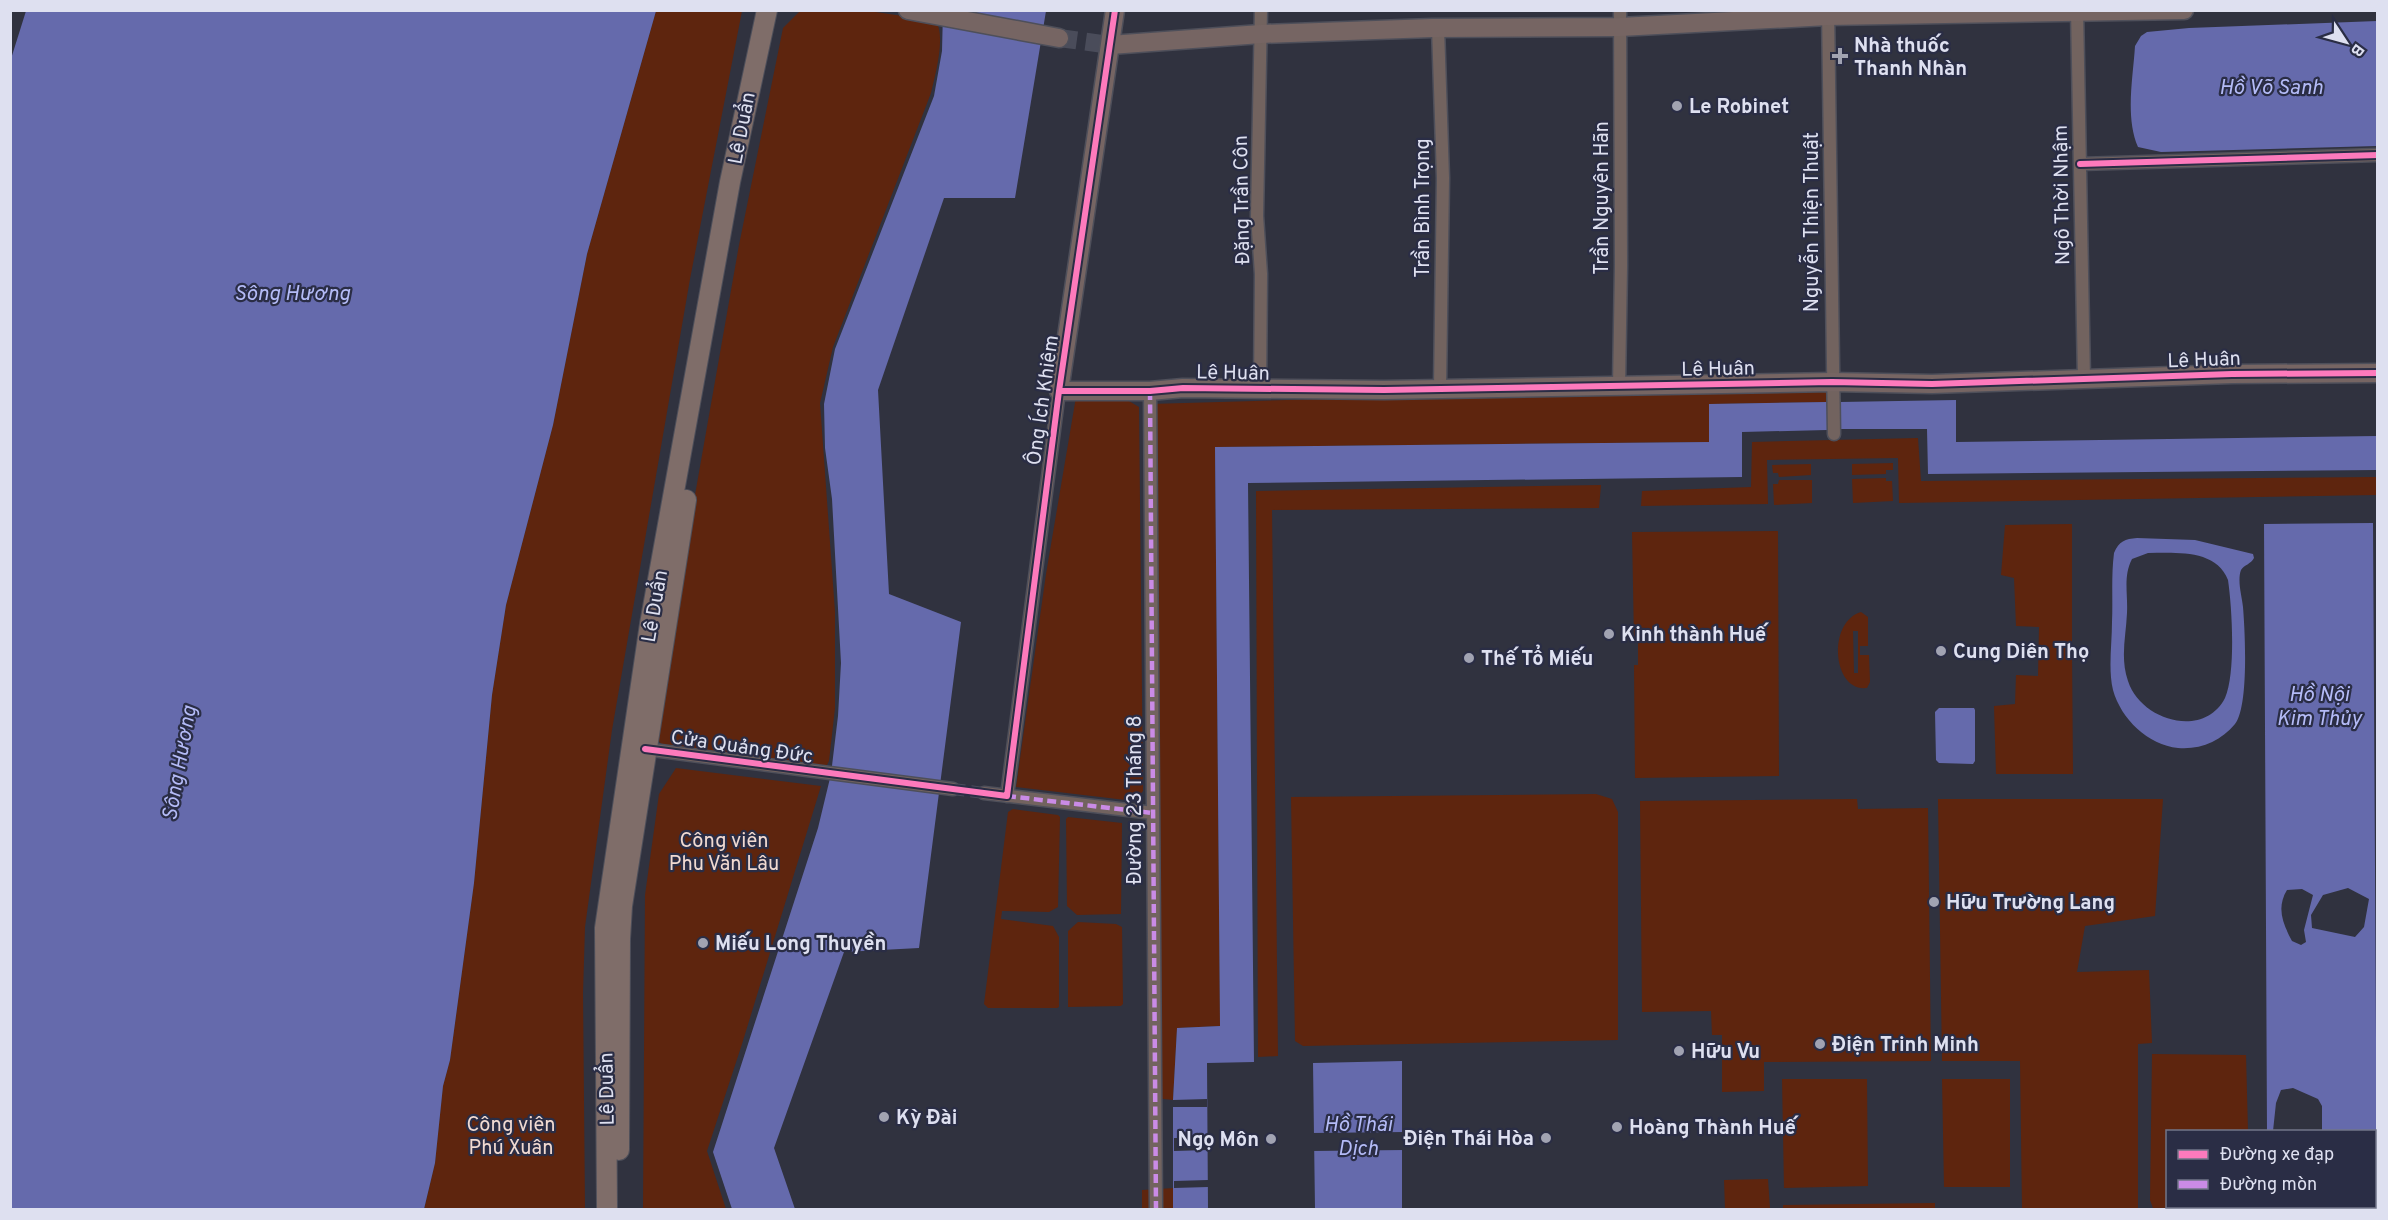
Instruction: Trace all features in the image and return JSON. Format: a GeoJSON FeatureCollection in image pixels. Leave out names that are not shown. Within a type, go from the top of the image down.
{"type":"FeatureCollection","features":[{"type":"Feature","properties":{"kind":"main road","name":"Lê Duẩn"},"geometry":{"type":"LineString","coordinates":[[619,1209],[620,939],[650,624],[730,182],[766,10]]}},
{"type":"Feature","properties":{"kind":"main road","name":"Lê Duẩn"},"geometry":{"type":"LineString","coordinates":[[607,1209],[606,928],[638,748],[671,588],[734,224],[758,101],[780,10]]}},
{"type":"Feature","properties":{"kind":"street"},"geometry":{"type":"LineString","coordinates":[[908,10],[1059,38]]}},
{"type":"Feature","properties":{"kind":"street","name":"Ông Ích Khiêm"},"geometry":{"type":"LineString","coordinates":[[1007,795],[1059,391],[1115,10]]}},
{"type":"Feature","properties":{"kind":"street","name":"Đặng Trần Côn"},"geometry":{"type":"LineString","coordinates":[[1260,389],[1261,274],[1257,216],[1261,10]]}},
{"type":"Feature","properties":{"kind":"street"},"geometry":{"type":"LineString","coordinates":[[1110,45],[1261,34],[1620,19],[1828,13],[2184,10]]}},
{"type":"Feature","properties":{"kind":"street","name":"Ngô Thời Nhậm"},"geometry":{"type":"LineString","coordinates":[[2077,11],[2084,379]]}},
{"type":"Feature","properties":{"kind":"street","name":"Nguyễn Thiện Thuật"},"geometry":{"type":"LineString","coordinates":[[1828,13],[1834,434]]}},
{"type":"Feature","properties":{"kind":"street","name":"Trần Nguyên Hãn"},"geometry":{"type":"LineString","coordinates":[[1619,386],[1620,19]]}},
{"type":"Feature","properties":{"kind":"street","name":"Trần Bình Trọng"},"geometry":{"type":"LineString","coordinates":[[1438,28],[1443,178],[1440,387]]}},
{"type":"Feature","properties":{"kind":"street"},"geometry":{"type":"LineString","coordinates":[[2080,164],[2378,155]]}},
{"type":"Feature","properties":{"kind":"street","name":"Lê Huân"},"geometry":{"type":"LineString","coordinates":[[1059,391],[1832,382],[1932,384],[2232,374],[2378,373]]}},
{"type":"Feature","properties":{"kind":"street","name":"Đường 23 Tháng 8"},"geometry":{"type":"LineString","coordinates":[[1150,391],[1156,1209]]}},
{"type":"Feature","properties":{"kind":"street","name":"Cửa Quảng Đức"},"geometry":{"type":"LineString","coordinates":[[638,748],[953,789]]}},
{"type":"Feature","properties":{"kind":"street"},"geometry":{"type":"LineString","coordinates":[[984,793],[1153,813]]}},
{"type":"Feature","properties":{"kind":"green space"},"geometry":{"type":"Polygon","coordinates":[[[801,10],[869,11],[936,21],[940,36],[939,56],[931,93],[833,347],[820,403],[835,612],[835,708],[829,761],[825,769],[663,745],[657,740],[654,728],[739,245],[783,28],[801,10]]]}},
{"type":"Feature","properties":{"kind":"green space","name":"Công viên Phú Xuân"},"geometry":{"type":"Polygon","coordinates":[[[656,11],[742,11],[690,279],[612,730],[585,927],[583,993],[585,1209],[424,1210],[435,1163],[443,1086],[450,1060],[474,883],[492,695],[506,605],[553,425],[587,254],[656,11]]]}},
{"type":"Feature","properties":{"kind":"green space"},"geometry":{"type":"Polygon","coordinates":[[[1826,384],[1827,402],[1710,404],[1709,442],[1215,447],[1220,1026],[1177,1028],[1173,1100],[1155,1098],[1150,404],[1826,384]]]}},
{"type":"Feature","properties":{"kind":"green space"},"geometry":{"type":"Polygon","coordinates":[[[1076,397],[1122,397],[1139,407],[1143,791],[1134,801],[1016,787],[1046,574],[1076,397]]]}},
{"type":"Feature","properties":{"kind":"green space"},"geometry":{"type":"Polygon","coordinates":[[[1918,438],[1921,481],[2377,477],[2377,495],[1899,503],[1898,458],[1767,460],[1768,504],[1641,506],[1642,491],[1751,487],[1752,442],[1918,438]]]}},
{"type":"Feature","properties":{"kind":"green space"},"geometry":{"type":"Polygon","coordinates":[[[1893,463],[1893,470],[1886,470],[1886,474],[1852,475],[1852,464],[1893,463]]]}},
{"type":"Feature","properties":{"kind":"green space"},"geometry":{"type":"Polygon","coordinates":[[[1811,464],[1811,475],[1779,477],[1778,473],[1773,473],[1772,465],[1811,464]]]}},
{"type":"Feature","properties":{"kind":"green space"},"geometry":{"type":"Polygon","coordinates":[[[1886,478],[1886,481],[1892,481],[1893,501],[1853,503],[1852,479],[1886,478]]]}},
{"type":"Feature","properties":{"kind":"green space"},"geometry":{"type":"Polygon","coordinates":[[[1779,480],[1812,480],[1812,503],[1774,505],[1773,484],[1778,484],[1779,480]]]}},
{"type":"Feature","properties":{"kind":"green space"},"geometry":{"type":"Polygon","coordinates":[[[1601,485],[1599,508],[1272,510],[1278,1056],[1258,1057],[1256,491],[1601,485]]]}},
{"type":"Feature","properties":{"kind":"green space"},"geometry":{"type":"Polygon","coordinates":[[[2072,524],[2072,643],[2070,653],[2072,654],[2073,774],[1996,774],[1994,706],[2015,704],[2016,675],[2038,676],[2039,627],[2016,626],[2014,578],[2001,575],[2005,525],[2072,524]]]}},
{"type":"Feature","properties":{"kind":"green space"},"geometry":{"type":"Polygon","coordinates":[[[1778,531],[1779,776],[1635,778],[1634,665],[1638,665],[1638,640],[1634,640],[1632,532],[1778,531]]]}},
{"type":"Feature","properties":{"kind":"green space"},"geometry":{"type":"Polygon","coordinates":[[[1861,612],[1868,617],[1868,646],[1860,646],[1860,655],[1869,655],[1870,682],[1867,688],[1855,686],[1847,679],[1841,668],[1838,655],[1839,641],[1850,618],[1861,612]],[[1853,631],[1854,673],[1858,673],[1858,631],[1853,631]]]}},
{"type":"Feature","properties":{"kind":"green space","name":"Công viên Phu Văn Lâu"},"geometry":{"type":"Polygon","coordinates":[[[676,768],[821,786],[707,1151],[726,1209],[643,1209],[645,895],[659,794],[676,768]]]}},
{"type":"Feature","properties":{"kind":"green space"},"geometry":{"type":"Polygon","coordinates":[[[1596,794],[1612,799],[1618,812],[1618,1040],[1303,1046],[1295,1041],[1291,797],[1596,794]]]}},
{"type":"Feature","properties":{"kind":"green space"},"geometry":{"type":"Polygon","coordinates":[[[1857,799],[1858,809],[1928,808],[1931,1061],[1764,1062],[1764,1091],[1722,1092],[1722,1035],[1712,1035],[1711,1011],[1642,1012],[1640,801],[1857,799]]]}},
{"type":"Feature","properties":{"kind":"green space"},"geometry":{"type":"Polygon","coordinates":[[[1938,799],[2163,799],[2155,916],[2085,926],[2077,972],[2149,970],[2152,1043],[2138,1044],[2138,1209],[2022,1209],[2020,1061],[1942,1061],[1938,799]]]}},
{"type":"Feature","properties":{"kind":"green space"},"geometry":{"type":"Polygon","coordinates":[[[1013,809],[1060,817],[1058,907],[1049,912],[1002,911],[1001,919],[1053,926],[1059,937],[1059,1007],[1057,1008],[988,1008],[984,1004],[1008,812],[1013,809]]]}},
{"type":"Feature","properties":{"kind":"green space"},"geometry":{"type":"Polygon","coordinates":[[[1068,817],[1122,823],[1121,914],[1077,915],[1067,906],[1066,819],[1068,817]]]}},
{"type":"Feature","properties":{"kind":"green space"},"geometry":{"type":"Polygon","coordinates":[[[1078,922],[1116,924],[1122,927],[1123,1004],[1121,1006],[1068,1007],[1068,931],[1078,922]]]}},
{"type":"Feature","properties":{"kind":"green space"},"geometry":{"type":"Polygon","coordinates":[[[2152,1054],[2246,1055],[2248,1130],[2166,1130],[2166,1208],[2153,1208],[2150,1200],[2152,1054]]]}},
{"type":"Feature","properties":{"kind":"green space"},"geometry":{"type":"Polygon","coordinates":[[[1782,1079],[1867,1079],[1868,1186],[1784,1188],[1782,1079]]]}},
{"type":"Feature","properties":{"kind":"green space"},"geometry":{"type":"Polygon","coordinates":[[[1942,1079],[2010,1079],[2010,1187],[1944,1187],[1942,1079]]]}},
{"type":"Feature","properties":{"kind":"green space"},"geometry":{"type":"Polygon","coordinates":[[[1768,1179],[1770,1209],[1725,1209],[1724,1180],[1768,1179]]]}},
{"type":"Feature","properties":{"kind":"green space"},"geometry":{"type":"Polygon","coordinates":[[[1174,1188],[1173,1209],[1142,1210],[1142,1190],[1174,1188]]]}},
{"type":"Feature","properties":{"kind":"green space"},"geometry":{"type":"Polygon","coordinates":[[[1935,1203],[1935,1210],[1783,1209],[1783,1205],[1935,1203]]]}},
{"type":"Feature","properties":{"kind":"water","name":"Sông Hương"},"geometry":{"type":"Polygon","coordinates":[[[26,11],[656,11],[587,254],[553,425],[506,605],[492,695],[474,883],[450,1060],[443,1086],[435,1163],[424,1209],[10,1209],[10,62],[26,11]]]}},
{"type":"Feature","properties":{"kind":"water"},"geometry":{"type":"Polygon","coordinates":[[[943,11],[1046,11],[1015,198],[944,198],[878,390],[889,594],[961,622],[919,948],[844,952],[774,1148],[795,1209],[732,1209],[713,1152],[818,828],[831,774],[838,716],[841,663],[832,499],[825,448],[824,404],[835,349],[934,96],[942,51],[943,11]]]}},
{"type":"Feature","properties":{"kind":"water","name":"Hồ Võ Sanh"},"geometry":{"type":"Polygon","coordinates":[[[2377,21],[2377,146],[2161,152],[2138,147],[2132,123],[2132,84],[2135,46],[2141,36],[2147,32],[2189,28],[2377,21]]]}},
{"type":"Feature","properties":{"kind":"water"},"geometry":{"type":"Polygon","coordinates":[[[1956,400],[1956,442],[2377,436],[2377,470],[1928,474],[1927,429],[1841,429],[1840,402],[1956,400]]]}},
{"type":"Feature","properties":{"kind":"water"},"geometry":{"type":"Polygon","coordinates":[[[1827,402],[1827,430],[1742,432],[1742,477],[1248,483],[1254,1062],[1207,1063],[1208,1209],[1173,1210],[1173,1100],[1177,1028],[1220,1026],[1215,447],[1709,442],[1709,404],[1827,402]]]}},
{"type":"Feature","properties":{"kind":"water","name":"Hồ Nội Kim Thủy"},"geometry":{"type":"Polygon","coordinates":[[[2373,523],[2377,1209],[2268,1209],[2376,1208],[2376,1130],[2322,1130],[2322,1106],[2318,1099],[2293,1088],[2281,1090],[2276,1103],[2273,1130],[2267,1130],[2264,524],[2373,523]],[[2348,888],[2323,895],[2311,915],[2312,928],[2355,937],[2364,927],[2369,899],[2348,888]],[[2302,889],[2287,890],[2282,903],[2282,916],[2292,941],[2301,945],[2306,942],[2304,930],[2313,895],[2302,889]]]}},
{"type":"Feature","properties":{"kind":"water"},"geometry":{"type":"Polygon","coordinates":[[[2137,538],[2195,540],[2253,554],[2253,560],[2241,570],[2239,579],[2245,650],[2244,685],[2239,715],[2229,730],[2217,740],[2202,746],[2178,748],[2156,742],[2146,736],[2122,711],[2113,690],[2110,665],[2114,553],[2123,541],[2137,538]],[[2148,553],[2132,559],[2129,565],[2124,647],[2124,664],[2128,681],[2135,695],[2159,715],[2173,720],[2189,721],[2203,718],[2215,711],[2225,698],[2231,673],[2231,606],[2228,580],[2222,570],[2205,558],[2182,553],[2148,553]]]}},
{"type":"Feature","properties":{"kind":"water"},"geometry":{"type":"Polygon","coordinates":[[[1939,708],[1974,708],[1975,761],[1973,764],[1939,763],[1936,760],[1935,712],[1939,708]]]}},
{"type":"Feature","properties":{"kind":"water","name":"Hồ Thái Dịch"},"geometry":{"type":"Polygon","coordinates":[[[1402,1061],[1402,1209],[1315,1209],[1313,1063],[1402,1061]]]}},
{"type":"Feature","properties":{"kind":"pier"},"geometry":{"type":"Polygon","coordinates":[[[1207,1099],[1207,1107],[1173,1107],[1173,1100],[1207,1099]]]}},
{"type":"Feature","properties":{"kind":"pier"},"geometry":{"type":"Polygon","coordinates":[[[1405,1132],[1405,1150],[1311,1151],[1311,1133],[1405,1132]]]}},
{"type":"Feature","properties":{"kind":"pier"},"geometry":{"type":"Polygon","coordinates":[[[1174,1138],[1208,1138],[1208,1150],[1174,1151],[1174,1138]]]}},
{"type":"Feature","properties":{"kind":"pier"},"geometry":{"type":"Polygon","coordinates":[[[1208,1180],[1208,1187],[1174,1188],[1174,1181],[1208,1180]]]}},
{"type":"Feature","properties":{"kind":"tunnel"},"geometry":{"type":"LineString","coordinates":[[1059,38],[1110,45]]}},
{"type":"Feature","properties":{"kind":"tunnel"},"geometry":{"type":"LineString","coordinates":[[953,789],[984,793]]}},
{"type":"Feature","properties":{"kind":"marked path"},"geometry":{"type":"LineString","coordinates":[[1150,391],[1156,1210]]}},
{"type":"Feature","properties":{"kind":"marked path"},"geometry":{"type":"LineString","coordinates":[[1007,796],[1153,813]]}},
{"type":"Feature","properties":{"kind":"cycle path"},"geometry":{"type":"LineString","coordinates":[[645,749],[1007,796],[1059,391],[1115,10]]}},
{"type":"Feature","properties":{"kind":"cycle path"},"geometry":{"type":"LineString","coordinates":[[2080,164],[2378,155]]}},
{"type":"Feature","properties":{"kind":"cycle path"},"geometry":{"type":"LineString","coordinates":[[1059,391],[1150,391],[1183,388],[1384,390],[1832,382],[1932,384],[2232,374],[2378,373]]}},
{"type":"Feature","properties":{"kind":"place","name":"Nhà thuốc Thanh Nhàn"},"geometry":{"type":"Point","coordinates":[1840,56]}},
{"type":"Feature","properties":{"kind":"place","name":"Le Robinet"},"geometry":{"type":"Point","coordinates":[1677,106]}},
{"type":"Feature","properties":{"kind":"place","name":"Kinh thành Huế"},"geometry":{"type":"Point","coordinates":[1609,634]}},
{"type":"Feature","properties":{"kind":"place","name":"Cung Diên Thọ"},"geometry":{"type":"Point","coordinates":[1941,651]}},
{"type":"Feature","properties":{"kind":"place","name":"Thế Tổ Miếu"},"geometry":{"type":"Point","coordinates":[1469,658]}},
{"type":"Feature","properties":{"kind":"place","name":"Hữu Trường Lang"},"geometry":{"type":"Point","coordinates":[1934,902]}},
{"type":"Feature","properties":{"kind":"place","name":"Miếu Long Thuyền"},"geometry":{"type":"Point","coordinates":[703,943]}},
{"type":"Feature","properties":{"kind":"place","name":"Điện Trinh Minh"},"geometry":{"type":"Point","coordinates":[1820,1044]}},
{"type":"Feature","properties":{"kind":"place","name":"Hữu Vu"},"geometry":{"type":"Point","coordinates":[1679,1051]}},
{"type":"Feature","properties":{"kind":"place","name":"Kỳ Đài"},"geometry":{"type":"Point","coordinates":[884,1117]}},
{"type":"Feature","properties":{"kind":"place","name":"Hoàng Thành Huế"},"geometry":{"type":"Point","coordinates":[1617,1127]}},
{"type":"Feature","properties":{"kind":"place","name":"Điện Thái Hòa"},"geometry":{"type":"Point","coordinates":[1546,1138]}},
{"type":"Feature","properties":{"kind":"place","name":"Ngọ Môn"},"geometry":{"type":"Point","coordinates":[1271,1139]}}]}
